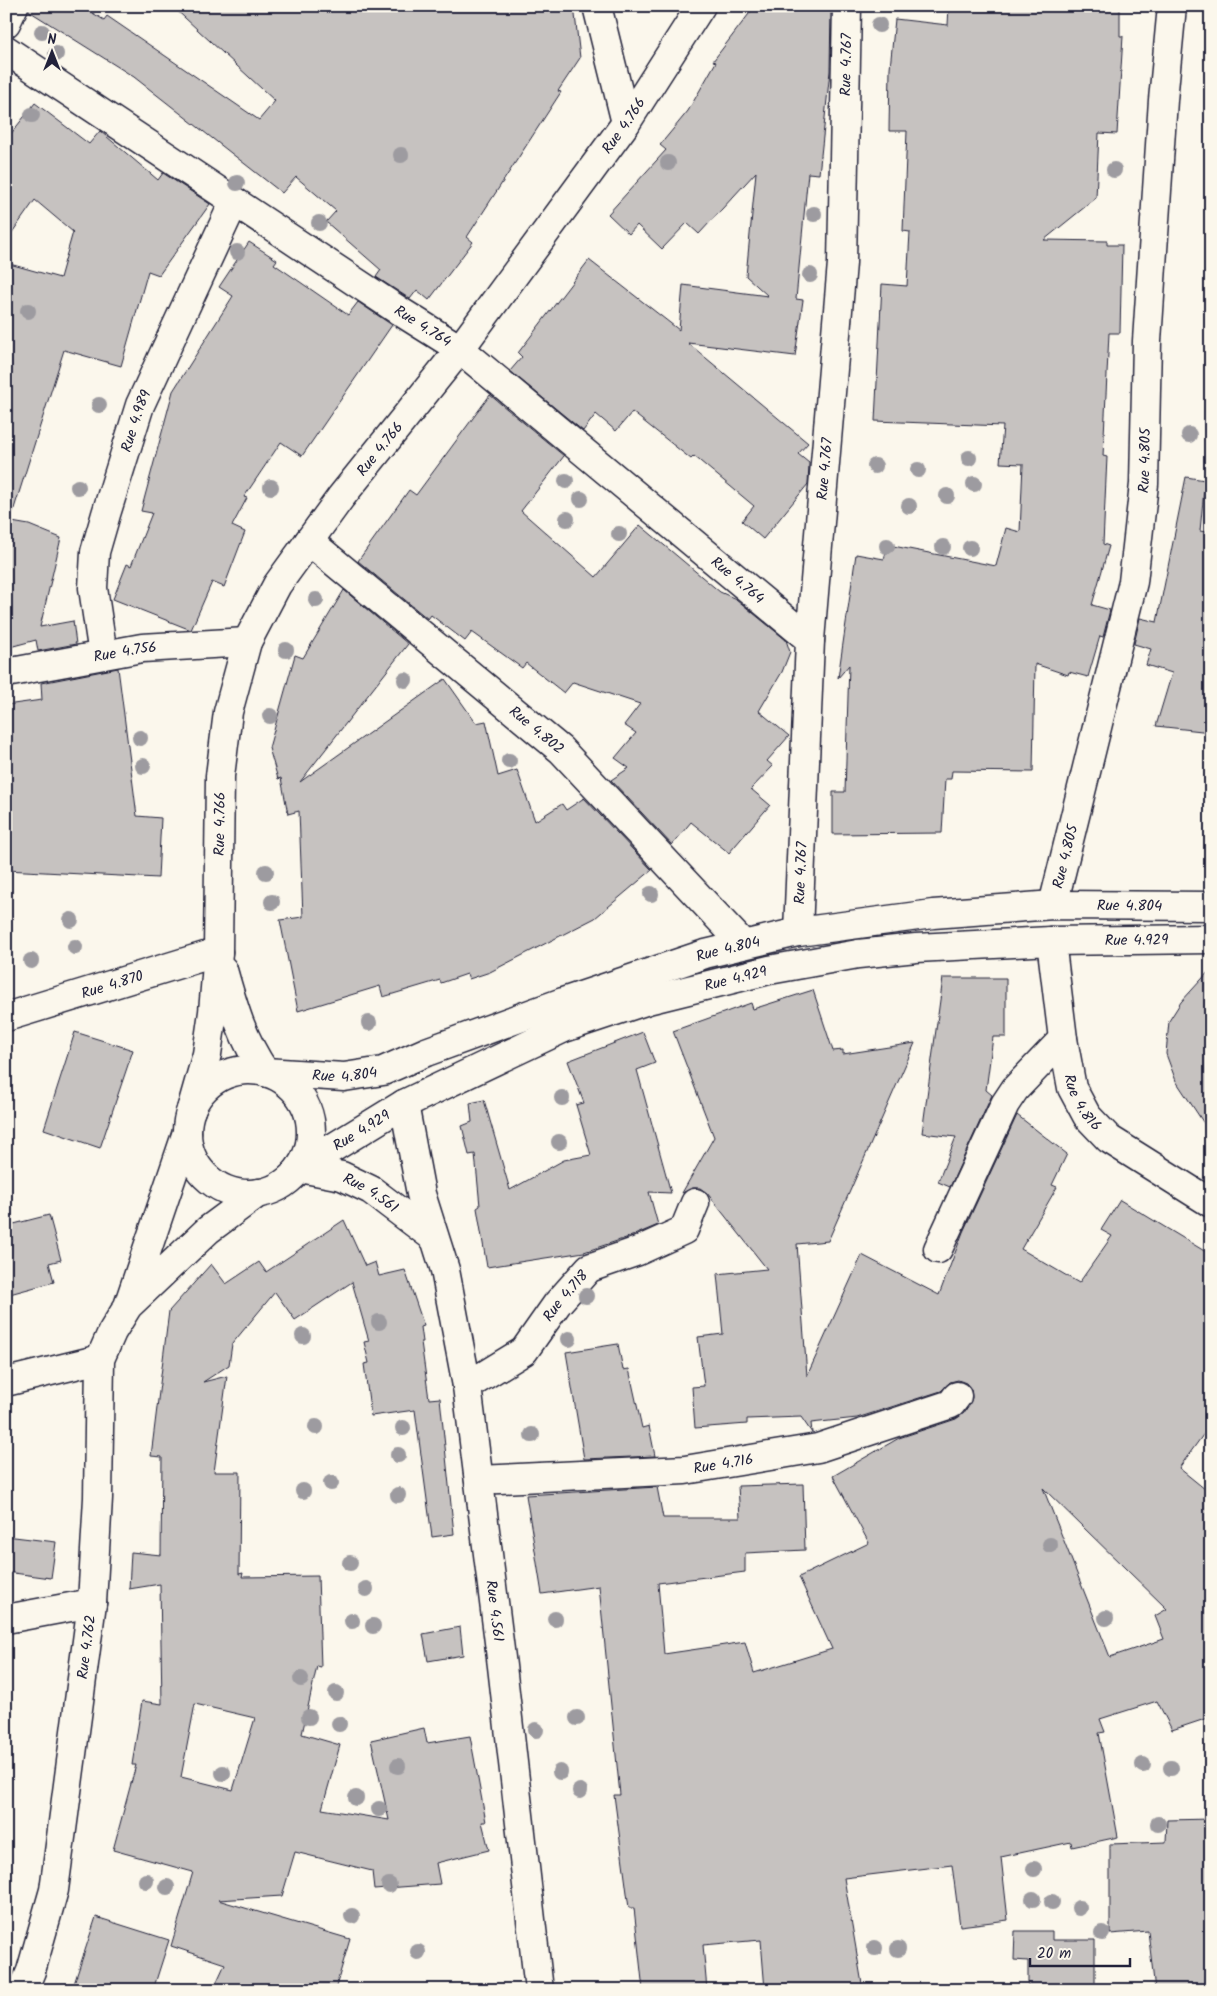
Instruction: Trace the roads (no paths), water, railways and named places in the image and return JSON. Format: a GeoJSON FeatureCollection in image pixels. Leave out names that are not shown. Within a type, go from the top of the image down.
{"type":"FeatureCollection","features":[{"type":"Feature","properties":{"kind":"street"},"geometry":{"type":"LineString","coordinates":[[6,22],[14,6]]}},
{"type":"Feature","properties":{"kind":"street"},"geometry":{"type":"LineString","coordinates":[[598,6],[626,124]]}},
{"type":"Feature","properties":{"kind":"street","name":"Rue 4.766"},"geometry":{"type":"LineString","coordinates":[[189,1121],[207,1054],[218,952],[220,776],[228,712],[247,642],[277,585],[341,497],[460,349],[626,124],[701,6]]}},
{"type":"Feature","properties":{"kind":"street","name":"Rue 4.767"},"geometry":{"type":"LineString","coordinates":[[798,932],[810,640],[842,263],[847,6]]}},
{"type":"Feature","properties":{"kind":"street","name":"Rue 4.805"},"geometry":{"type":"LineString","coordinates":[[1053,905],[1133,582],[1144,484],[1147,342],[1163,100],[1172,6]]}},
{"type":"Feature","properties":{"kind":"street","name":"Rue 4.764"},"geometry":{"type":"LineString","coordinates":[[6,50],[234,202],[460,349],[810,640]]}},
{"type":"Feature","properties":{"kind":"street","name":"Rue 4.989"},"geometry":{"type":"LineString","coordinates":[[103,654],[93,588],[96,552],[106,514],[140,405],[234,202]]}},
{"type":"Feature","properties":{"kind":"street","name":"Rue 4.802"},"geometry":{"type":"LineString","coordinates":[[309,541],[561,750],[743,944]]}},
{"type":"Feature","properties":{"kind":"street","name":"Rue 4.756"},"geometry":{"type":"LineString","coordinates":[[6,673],[142,648],[247,642]]}},
{"type":"Feature","properties":{"kind":"street","name":"Rue 4.804"},"geometry":{"type":"LineString","coordinates":[[265,1072],[344,1077],[382,1070],[563,1002],[705,954],[798,932],[933,914],[1053,905],[1211,906]]}},
{"type":"Feature","properties":{"kind":"street","name":"Rue 4.929"},"geometry":{"type":"LineString","coordinates":[[300,1168],[404,1104],[564,1028],[648,1000],[768,970],[858,954],[1051,941],[1211,939]]}},
{"type":"Feature","properties":{"kind":"street","name":"Rue 4.816"},"geometry":{"type":"LineString","coordinates":[[1051,941],[1063,1039],[1072,1088],[1088,1116],[1109,1139],[1211,1203]]}},
{"type":"Feature","properties":{"kind":"street","name":"Rue 4.766"},"geometry":{"type":"LineString","coordinates":[[218,952],[238,1023],[248,1048],[265,1072]]}},
{"type":"Feature","properties":{"kind":"street","name":"Rue 4.870"},"geometry":{"type":"LineString","coordinates":[[6,1017],[218,952]]}},
{"type":"Feature","properties":{"kind":"street"},"geometry":{"type":"LineString","coordinates":[[938,1248],[1005,1104],[1015,1089],[1063,1039]]}},
{"type":"Feature","properties":{"kind":"street"},"geometry":{"type":"LineString","coordinates":[[238,1072],[265,1072],[283,1080],[298,1093],[308,1111],[312,1131],[309,1151],[300,1168],[281,1185],[258,1194],[208,1230],[128,1306],[189,1121],[200,1094],[213,1082],[238,1072]]}},
{"type":"Feature","properties":{"kind":"street","name":"Rue 4.561"},"geometry":{"type":"LineString","coordinates":[[404,1104],[420,1187],[444,1270],[467,1386],[539,1990]]}},
{"type":"Feature","properties":{"kind":"street"},"geometry":{"type":"LineString","coordinates":[[189,1121],[189,1149],[196,1165],[208,1178],[223,1188],[240,1194],[258,1194]]}},
{"type":"Feature","properties":{"kind":"street","name":"Rue 4.561"},"geometry":{"type":"LineString","coordinates":[[300,1168],[342,1176],[371,1190],[433,1237]]}},
{"type":"Feature","properties":{"kind":"street","name":"Rue 4.718"},"geometry":{"type":"LineString","coordinates":[[467,1386],[524,1351],[557,1304],[589,1268],[638,1251],[684,1230],[695,1203]]}},
{"type":"Feature","properties":{"kind":"street","name":"Rue 4.762"},"geometry":{"type":"LineString","coordinates":[[23,1990],[31,1971],[54,1890],[92,1603],[98,1498],[100,1359],[112,1332],[128,1306]]}},
{"type":"Feature","properties":{"kind":"street"},"geometry":{"type":"LineString","coordinates":[[6,1382],[100,1359]]}},
{"type":"Feature","properties":{"kind":"street","name":"Rue 4.716"},"geometry":{"type":"LineString","coordinates":[[479,1480],[685,1470],[818,1448],[951,1404],[957,1396]]}},
{"type":"Feature","properties":{"kind":"street"},"geometry":{"type":"LineString","coordinates":[[6,1619],[92,1603]]}}]}
